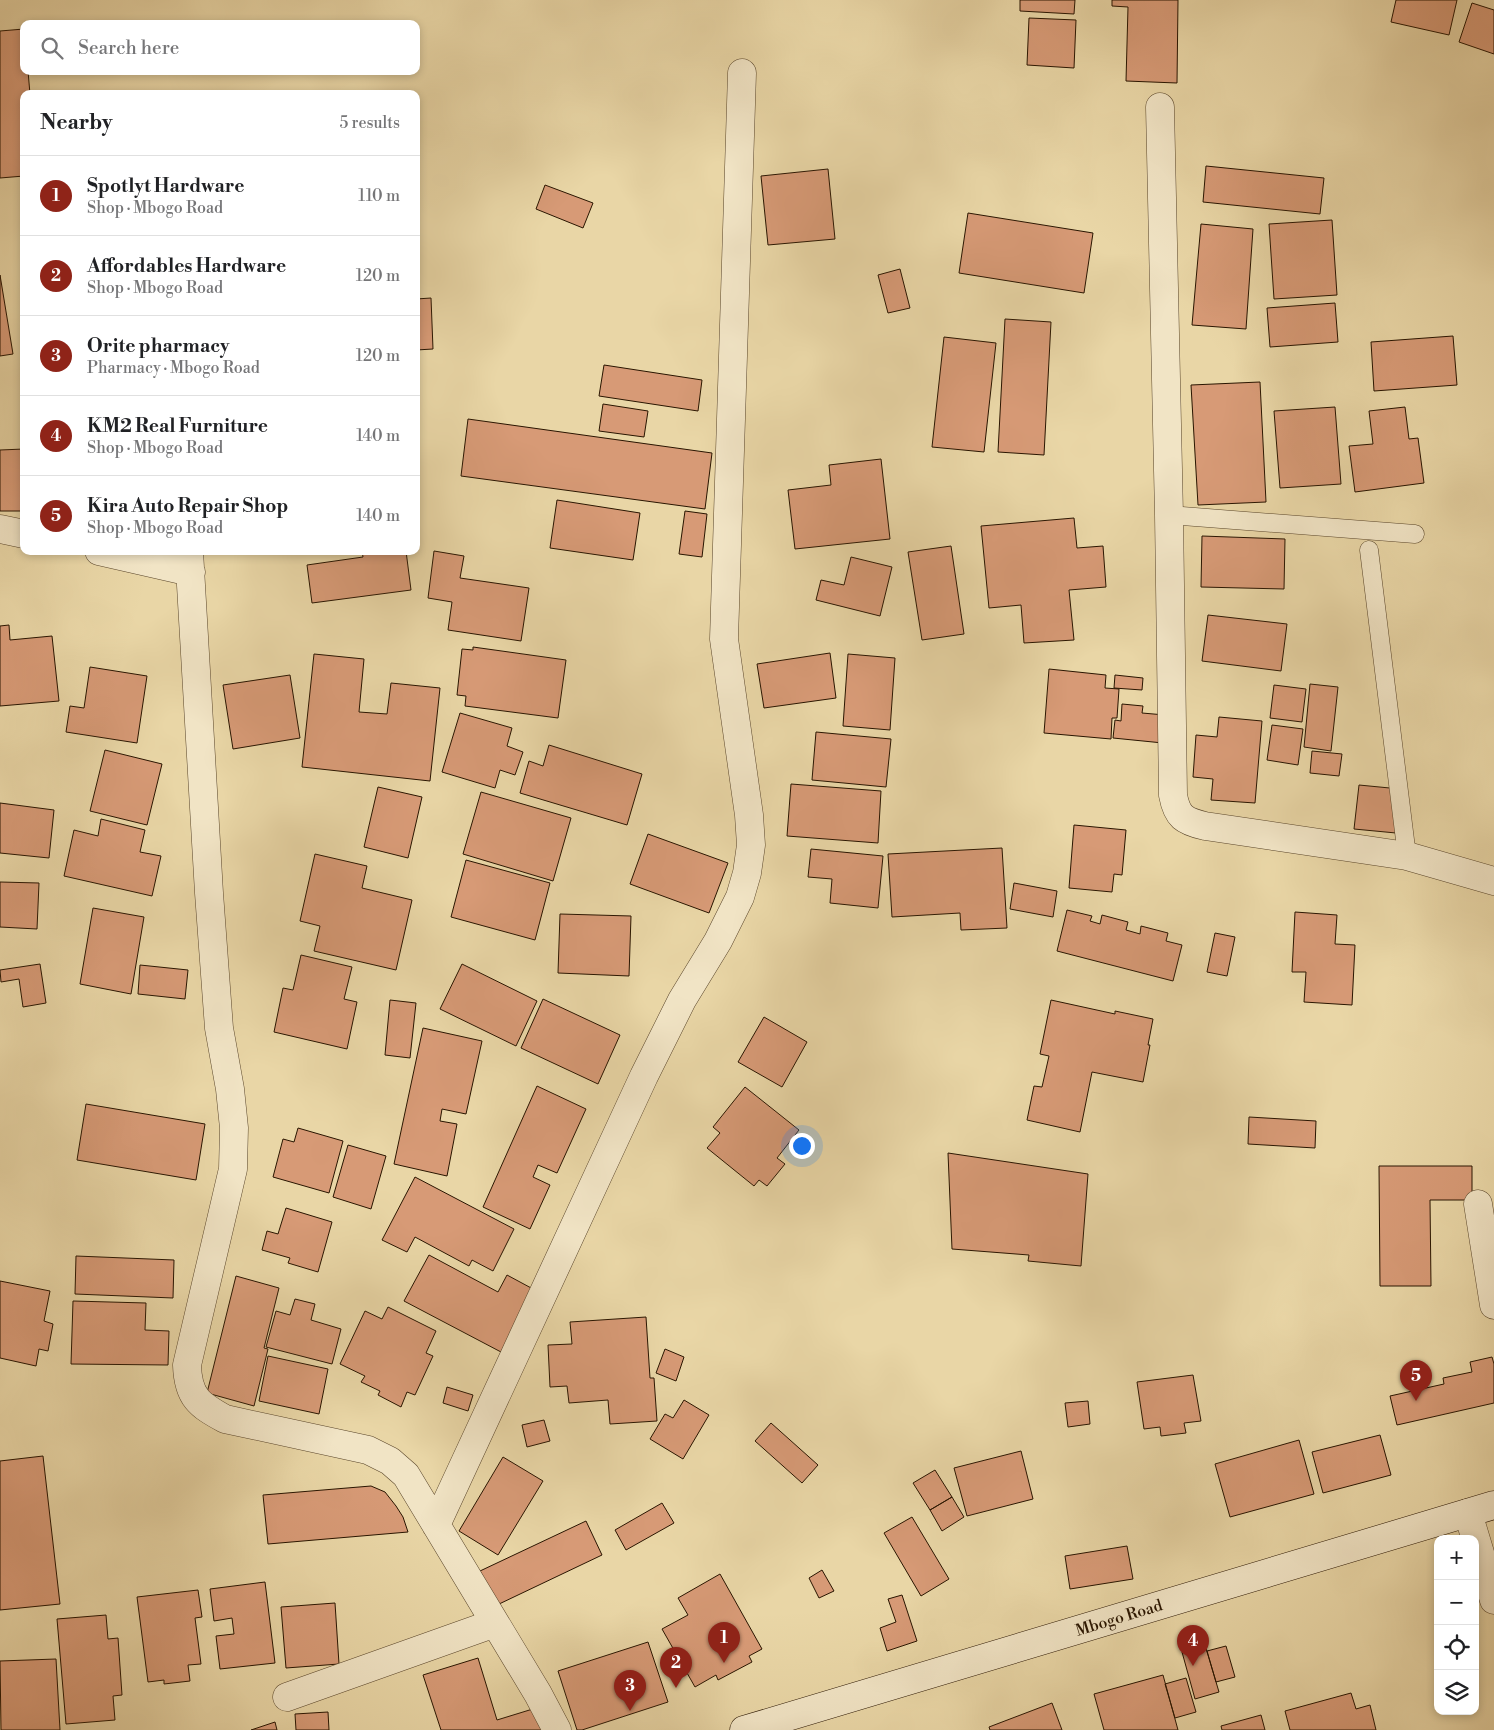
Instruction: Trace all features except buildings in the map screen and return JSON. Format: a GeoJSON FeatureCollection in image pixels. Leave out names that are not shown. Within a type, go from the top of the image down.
{"type":"FeatureCollection","features":[{"type":"Feature","properties":{"kind":"street"},"geometry":{"type":"LineString","coordinates":[[436,1525],[644,1076],[682,1000],[718,941],[740,897],[747,873],[751,845],[749,815],[724,638],[742,73]]}},
{"type":"Feature","properties":{"kind":"street"},"geometry":{"type":"LineString","coordinates":[[1160,107],[1170,515],[1174,795],[1176,807],[1181,817],[1189,822],[1205,826],[1407,856],[1494,881]]}},
{"type":"Feature","properties":{"kind":"street"},"geometry":{"type":"LineString","coordinates":[[0,529],[20,533]]}},
{"type":"Feature","properties":{"kind":"street"},"geometry":{"type":"LineString","coordinates":[[131,555],[190,562],[209,893],[219,1028],[230,1090],[234,1128],[233,1169],[188,1365],[188,1381],[194,1396],[206,1409],[225,1419],[368,1450],[390,1461],[406,1475],[538,1694],[557,1730]]}},
{"type":"Feature","properties":{"kind":"street"},"geometry":{"type":"LineString","coordinates":[[1478,1204],[1494,1305]]}},
{"type":"Feature","properties":{"kind":"street","name":"Mbogo Road"},"geometry":{"type":"LineString","coordinates":[[744,1730],[1494,1505]]}},
{"type":"Feature","properties":{"kind":"street"},"geometry":{"type":"LineString","coordinates":[[1468,1513],[1494,1600]]}},
{"type":"Feature","properties":{"kind":"street"},"geometry":{"type":"LineString","coordinates":[[287,1697],[495,1623]]}},
{"type":"Feature","properties":{"kind":"lane"},"geometry":{"type":"LineString","coordinates":[[1170,515],[1415,534]]}},
{"type":"Feature","properties":{"kind":"lane"},"geometry":{"type":"LineString","coordinates":[[1368,550],[1407,856]]}},
{"type":"Feature","properties":{"kind":"place","name":"Kira Auto Repair Shop"},"geometry":{"type":"Point","coordinates":[1416,1401]}},
{"type":"Feature","properties":{"kind":"place","name":"Spotlyt Hardware"},"geometry":{"type":"Point","coordinates":[724,1663]}},
{"type":"Feature","properties":{"kind":"place","name":"KM2 Real Furniture"},"geometry":{"type":"Point","coordinates":[1193,1666]}},
{"type":"Feature","properties":{"kind":"place","name":"Affordables Hardware"},"geometry":{"type":"Point","coordinates":[676,1688]}},
{"type":"Feature","properties":{"kind":"place","name":"Orite pharmacy"},"geometry":{"type":"Point","coordinates":[630,1711]}}]}
